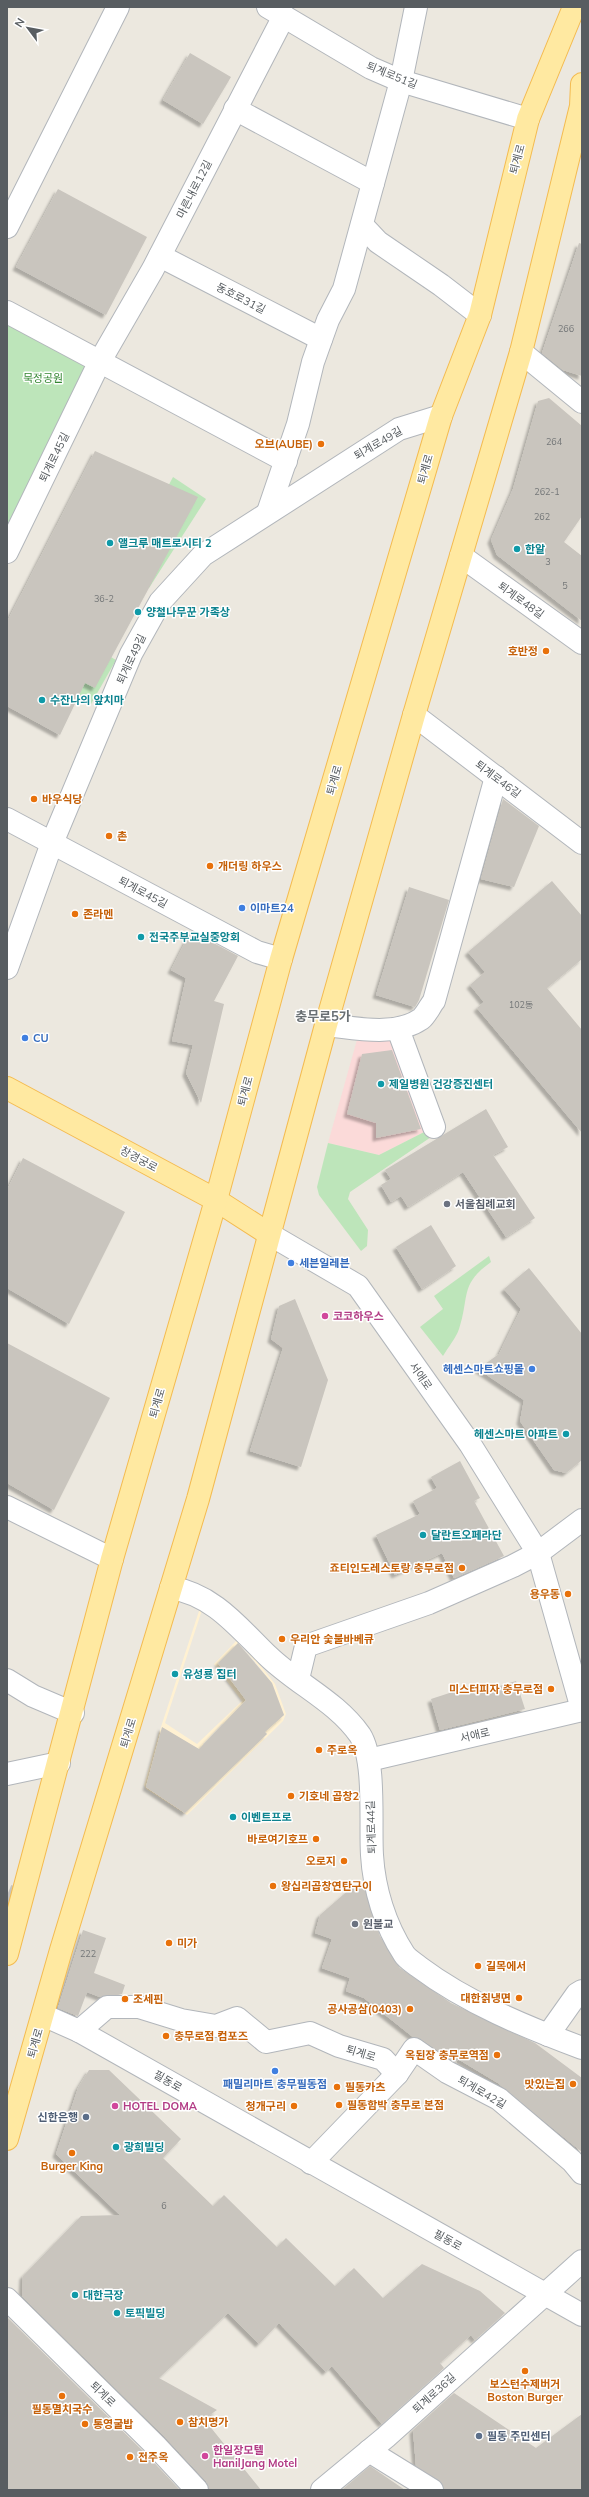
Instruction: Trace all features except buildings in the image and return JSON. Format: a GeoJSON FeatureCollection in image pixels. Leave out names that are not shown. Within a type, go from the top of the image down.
{"type":"FeatureCollection","features":[{"type":"Feature","properties":{"kind":"main road","name":"퇴계로"},"geometry":{"type":"LineString","coordinates":[[7,1954],[73,1713],[112,1559],[216,1200],[281,959],[441,416],[480,315],[528,118],[574,7]]}},
{"type":"Feature","properties":{"kind":"main road","name":"퇴계로"},"geometry":{"type":"LineString","coordinates":[[7,2140],[198,1499],[326,1025],[414,715],[521,352],[581,105],[582,84]]}},
{"type":"Feature","properties":{"kind":"main road","name":"창경궁로"},"geometry":{"type":"LineString","coordinates":[[7,1088],[216,1200],[269,1234]]}},
{"type":"Feature","properties":{"kind":"street"},"geometry":{"type":"LineString","coordinates":[[7,227],[118,7]]}},
{"type":"Feature","properties":{"kind":"street"},"geometry":{"type":"LineString","coordinates":[[268,512],[286,461],[321,339],[344,289],[401,81],[416,7]]}},
{"type":"Feature","properties":{"kind":"street","name":"퇴계로51길"},"geometry":{"type":"LineString","coordinates":[[276,11],[371,68],[401,81],[528,118]]}},
{"type":"Feature","properties":{"kind":"street","name":"마른내로12길"},"geometry":{"type":"LineString","coordinates":[[100,361],[160,256],[235,109],[276,11]]}},
{"type":"Feature","properties":{"kind":"street"},"geometry":{"type":"LineString","coordinates":[[235,109],[373,183]]}},
{"type":"Feature","properties":{"kind":"street"},"geometry":{"type":"LineString","coordinates":[[362,224],[378,242],[441,285],[480,315]]}},
{"type":"Feature","properties":{"kind":"street","name":"동호로31길"},"geometry":{"type":"LineString","coordinates":[[160,256],[321,339]]}},
{"type":"Feature","properties":{"kind":"street"},"geometry":{"type":"LineString","coordinates":[[7,312],[286,461]]}},
{"type":"Feature","properties":{"kind":"street"},"geometry":{"type":"LineString","coordinates":[[521,352],[582,402]]}},
{"type":"Feature","properties":{"kind":"street","name":"퇴계로45길"},"geometry":{"type":"LineString","coordinates":[[7,552],[100,361]]}},
{"type":"Feature","properties":{"kind":"street","name":"퇴계로49길"},"geometry":{"type":"LineString","coordinates":[[8,959],[52,843],[131,654],[160,602],[203,555],[399,429],[441,416]]}},
{"type":"Feature","properties":{"kind":"street","name":"퇴계로48길"},"geometry":{"type":"LineString","coordinates":[[461,556],[582,643]]}},
{"type":"Feature","properties":{"kind":"street","name":"퇴계로46길"},"geometry":{"type":"LineString","coordinates":[[414,715],[582,843]]}},
{"type":"Feature","properties":{"kind":"street"},"geometry":{"type":"LineString","coordinates":[[326,1025],[360,1029],[398,1029],[422,1018],[434,1001],[496,777]]}},
{"type":"Feature","properties":{"kind":"street","name":"퇴계로45길"},"geometry":{"type":"LineString","coordinates":[[7,819],[257,952],[281,959]]}},
{"type":"Feature","properties":{"kind":"street"},"geometry":{"type":"LineString","coordinates":[[398,1029],[434,1127]]}},
{"type":"Feature","properties":{"kind":"street","name":"서애로"},"geometry":{"type":"LineString","coordinates":[[269,1234],[358,1286],[470,1444],[538,1553],[582,1709],[369,1760]]}},
{"type":"Feature","properties":{"kind":"street"},"geometry":{"type":"LineString","coordinates":[[7,1508],[112,1559]]}},
{"type":"Feature","properties":{"kind":"street"},"geometry":{"type":"LineString","coordinates":[[298,1680],[306,1646],[429,1603],[538,1553],[582,1520]]}},
{"type":"Feature","properties":{"kind":"street","name":"퇴계로44길"},"geometry":{"type":"LineString","coordinates":[[171,1588],[188,1591],[211,1603],[282,1670],[340,1710],[361,1737],[369,1760],[372,1857],[379,1900],[404,1955],[436,1980],[496,2011],[548,2035],[582,2048]]}},
{"type":"Feature","properties":{"kind":"street"},"geometry":{"type":"LineString","coordinates":[[7,1680],[32,1696],[73,1713]]}},
{"type":"Feature","properties":{"kind":"street"},"geometry":{"type":"LineString","coordinates":[[7,1774],[59,1764]]}},
{"type":"Feature","properties":{"kind":"street"},"geometry":{"type":"LineString","coordinates":[[548,2035],[577,1994],[582,1991]]}},
{"type":"Feature","properties":{"kind":"street","name":"퇴계로"},"geometry":{"type":"LineString","coordinates":[[79,2031],[107,2007],[139,2007],[181,2020],[216,2026],[237,2018],[266,2042],[310,2033],[339,2046],[383,2059],[397,2074]]}},
{"type":"Feature","properties":{"kind":"street","name":"필동로"},"geometry":{"type":"LineString","coordinates":[[43,2015],[79,2031],[582,2315]]}},
{"type":"Feature","properties":{"kind":"street","name":"퇴계로42길"},"geometry":{"type":"LineString","coordinates":[[397,2074],[414,2049],[447,2072],[499,2099],[566,2156],[582,2173]]}},
{"type":"Feature","properties":{"kind":"street"},"geometry":{"type":"LineString","coordinates":[[311,2163],[397,2074]]}},
{"type":"Feature","properties":{"kind":"street"},"geometry":{"type":"LineString","coordinates":[[544,2293],[582,2261]]}},
{"type":"Feature","properties":{"kind":"street","name":"퇴계로36길"},"geometry":{"type":"LineString","coordinates":[[322,2490],[369,2451],[544,2293]]}},
{"type":"Feature","properties":{"kind":"street","name":"퇴계로"},"geometry":{"type":"LineString","coordinates":[[7,2299],[155,2445],[197,2490]]}},
{"type":"Feature","properties":{"kind":"street"},"geometry":{"type":"LineString","coordinates":[[369,2451],[432,2490]]}},
{"type":"Feature","properties":{"kind":"shaded area"},"geometry":{"type":"Polygon","coordinates":[[[360,1029],[398,1029],[434,1127],[379,1155],[328,1143],[360,1029]]]}},
{"type":"Feature","properties":{"kind":"shaded area"},"geometry":{"type":"Polygon","coordinates":[[[200,1608],[208,1608],[249,1651],[275,1684],[286,1714],[283,1721],[187,1815],[146,1789],[144,1785],[159,1733],[200,1608]],[[208,1609],[202,1610],[165,1723],[197,1744],[242,1701],[214,1664],[237,1640],[208,1609]],[[239,1642],[219,1664],[267,1729],[284,1715],[272,1683],[239,1642]],[[244,1704],[247,1753],[267,1734],[244,1704]],[[222,1724],[203,1744],[229,1771],[223,1724],[222,1724]],[[166,1730],[160,1735],[146,1787],[185,1813],[202,1751],[166,1730]]]}},
{"type":"Feature","properties":{"kind":"green space","name":"묵정공원"},"geometry":{"type":"Polygon","coordinates":[[[7,318],[92,363],[7,536],[7,318]]]}},
{"type":"Feature","properties":{"kind":"green space"},"geometry":{"type":"Polygon","coordinates":[[[173,477],[206,499],[149,588],[122,574],[173,477]]]}},
{"type":"Feature","properties":{"kind":"green space"},"geometry":{"type":"Polygon","coordinates":[[[83,641],[116,660],[91,704],[57,683],[83,641]]]}},
{"type":"Feature","properties":{"kind":"green space"},"geometry":{"type":"Polygon","coordinates":[[[434,1127],[437,1133],[350,1192],[348,1199],[368,1230],[367,1246],[361,1251],[319,1195],[317,1187],[328,1143],[379,1155],[434,1127]]]}},
{"type":"Feature","properties":{"kind":"green space"},"geometry":{"type":"Polygon","coordinates":[[[489,1256],[491,1262],[481,1270],[470,1285],[458,1332],[443,1356],[420,1327],[443,1309],[434,1296],[489,1256]]]}},
{"type":"Feature","properties":{"kind":"tunnel"},"geometry":{"type":"LineString","coordinates":[[7,1895],[21,1901]]}},
{"type":"Feature","properties":{"kind":"place","name":"오브(AUBE)"},"geometry":{"type":"Point","coordinates":[321,444]}},
{"type":"Feature","properties":{"kind":"place","name":"앨크루 매트로시티 2"},"geometry":{"type":"Point","coordinates":[110,543]}},
{"type":"Feature","properties":{"kind":"place","name":"한알"},"geometry":{"type":"Point","coordinates":[517,549]}},
{"type":"Feature","properties":{"kind":"place","name":"양철나무꾼 가족상"},"geometry":{"type":"Point","coordinates":[138,612]}},
{"type":"Feature","properties":{"kind":"place","name":"호반정"},"geometry":{"type":"Point","coordinates":[546,651]}},
{"type":"Feature","properties":{"kind":"place","name":"수잔나의 앞치마"},"geometry":{"type":"Point","coordinates":[42,700]}},
{"type":"Feature","properties":{"kind":"place","name":"바우식당"},"geometry":{"type":"Point","coordinates":[34,799]}},
{"type":"Feature","properties":{"kind":"place","name":"촌"},"geometry":{"type":"Point","coordinates":[109,836]}},
{"type":"Feature","properties":{"kind":"place","name":"개더링 하우스"},"geometry":{"type":"Point","coordinates":[210,866]}},
{"type":"Feature","properties":{"kind":"place","name":"이마트24"},"geometry":{"type":"Point","coordinates":[242,908]}},
{"type":"Feature","properties":{"kind":"place","name":"존라멘"},"geometry":{"type":"Point","coordinates":[75,914]}},
{"type":"Feature","properties":{"kind":"place","name":"전국주부교실중앙회"},"geometry":{"type":"Point","coordinates":[141,937]}},
{"type":"Feature","properties":{"kind":"place","name":"CU"},"geometry":{"type":"Point","coordinates":[25,1038]}},
{"type":"Feature","properties":{"kind":"place","name":"제일병원 건강증진센터"},"geometry":{"type":"Point","coordinates":[381,1084]}},
{"type":"Feature","properties":{"kind":"place","name":"서울침례교회"},"geometry":{"type":"Point","coordinates":[447,1204]}},
{"type":"Feature","properties":{"kind":"place","name":"세븐일레븐"},"geometry":{"type":"Point","coordinates":[291,1263]}},
{"type":"Feature","properties":{"kind":"place","name":"코코하우스"},"geometry":{"type":"Point","coordinates":[325,1316]}},
{"type":"Feature","properties":{"kind":"place","name":"헤센스마트쇼핑몰"},"geometry":{"type":"Point","coordinates":[532,1369]}},
{"type":"Feature","properties":{"kind":"place","name":"헤센스마트 아파트"},"geometry":{"type":"Point","coordinates":[566,1434]}},
{"type":"Feature","properties":{"kind":"place","name":"달란트오페라단"},"geometry":{"type":"Point","coordinates":[423,1535]}},
{"type":"Feature","properties":{"kind":"place","name":"죠티인도레스토랑 충무로점"},"geometry":{"type":"Point","coordinates":[462,1568]}},
{"type":"Feature","properties":{"kind":"place","name":"용우동"},"geometry":{"type":"Point","coordinates":[568,1594]}},
{"type":"Feature","properties":{"kind":"place","name":"우리안 숯불바베큐"},"geometry":{"type":"Point","coordinates":[282,1639]}},
{"type":"Feature","properties":{"kind":"place","name":"유성룡 집터"},"geometry":{"type":"Point","coordinates":[175,1674]}},
{"type":"Feature","properties":{"kind":"place","name":"미스터피자 충무로점"},"geometry":{"type":"Point","coordinates":[551,1689]}},
{"type":"Feature","properties":{"kind":"place","name":"주로옥"},"geometry":{"type":"Point","coordinates":[319,1750]}},
{"type":"Feature","properties":{"kind":"place","name":"기호네 곱창2"},"geometry":{"type":"Point","coordinates":[291,1796]}},
{"type":"Feature","properties":{"kind":"place","name":"이벤트프로"},"geometry":{"type":"Point","coordinates":[233,1817]}},
{"type":"Feature","properties":{"kind":"place","name":"바로여기호프"},"geometry":{"type":"Point","coordinates":[316,1839]}},
{"type":"Feature","properties":{"kind":"place","name":"오로지"},"geometry":{"type":"Point","coordinates":[344,1861]}},
{"type":"Feature","properties":{"kind":"place","name":"왕십리곱창연탄구이"},"geometry":{"type":"Point","coordinates":[273,1886]}},
{"type":"Feature","properties":{"kind":"place","name":"원불교"},"geometry":{"type":"Point","coordinates":[355,1924]}},
{"type":"Feature","properties":{"kind":"place","name":"미가"},"geometry":{"type":"Point","coordinates":[169,1943]}},
{"type":"Feature","properties":{"kind":"place","name":"길목에서"},"geometry":{"type":"Point","coordinates":[478,1966]}},
{"type":"Feature","properties":{"kind":"place","name":"대한칡냉면"},"geometry":{"type":"Point","coordinates":[519,1998]}},
{"type":"Feature","properties":{"kind":"place","name":"조세핀"},"geometry":{"type":"Point","coordinates":[125,1999]}},
{"type":"Feature","properties":{"kind":"place","name":"공사공삼(0403)"},"geometry":{"type":"Point","coordinates":[410,2009]}},
{"type":"Feature","properties":{"kind":"place","name":"충무로점 컴포즈"},"geometry":{"type":"Point","coordinates":[166,2036]}},
{"type":"Feature","properties":{"kind":"place","name":"옥된장 충무로역점"},"geometry":{"type":"Point","coordinates":[497,2055]}},
{"type":"Feature","properties":{"kind":"place","name":"패밀리마트 충무필동점"},"geometry":{"type":"Point","coordinates":[275,2071]}},
{"type":"Feature","properties":{"kind":"place","name":"맛있는집"},"geometry":{"type":"Point","coordinates":[573,2084]}},
{"type":"Feature","properties":{"kind":"place","name":"필동카츠"},"geometry":{"type":"Point","coordinates":[337,2087]}},
{"type":"Feature","properties":{"kind":"place","name":"필동함박 충무로 본점"},"geometry":{"type":"Point","coordinates":[339,2105]}},
{"type":"Feature","properties":{"kind":"place","name":"HOTEL DOMA"},"geometry":{"type":"Point","coordinates":[115,2106]}},
{"type":"Feature","properties":{"kind":"place","name":"청개구리"},"geometry":{"type":"Point","coordinates":[294,2106]}},
{"type":"Feature","properties":{"kind":"place","name":"신한은행"},"geometry":{"type":"Point","coordinates":[86,2117]}},
{"type":"Feature","properties":{"kind":"place","name":"광희빌딩"},"geometry":{"type":"Point","coordinates":[116,2147]}},
{"type":"Feature","properties":{"kind":"place","name":"Burger King"},"geometry":{"type":"Point","coordinates":[72,2153]}},
{"type":"Feature","properties":{"kind":"place","name":"대한극장"},"geometry":{"type":"Point","coordinates":[75,2295]}},
{"type":"Feature","properties":{"kind":"place","name":"토픽빌딩"},"geometry":{"type":"Point","coordinates":[117,2313]}},
{"type":"Feature","properties":{"kind":"place","name":"보스턴수제버거 Boston Burger"},"geometry":{"type":"Point","coordinates":[525,2371]}},
{"type":"Feature","properties":{"kind":"place","name":"필동멸치국수"},"geometry":{"type":"Point","coordinates":[62,2396]}},
{"type":"Feature","properties":{"kind":"place","name":"참치명가"},"geometry":{"type":"Point","coordinates":[180,2422]}},
{"type":"Feature","properties":{"kind":"place","name":"통영굴밥"},"geometry":{"type":"Point","coordinates":[85,2424]}},
{"type":"Feature","properties":{"kind":"place","name":"필동 주민센터"},"geometry":{"type":"Point","coordinates":[479,2436]}},
{"type":"Feature","properties":{"kind":"place","name":"한일장모텔 HanilJang Motel"},"geometry":{"type":"Point","coordinates":[205,2456]}},
{"type":"Feature","properties":{"kind":"place","name":"전주옥"},"geometry":{"type":"Point","coordinates":[130,2457]}},
{"type":"Feature","properties":{"kind":"district","name":"충무로5가"},"geometry":{"type":"Point","coordinates":[323,1016]}}]}
